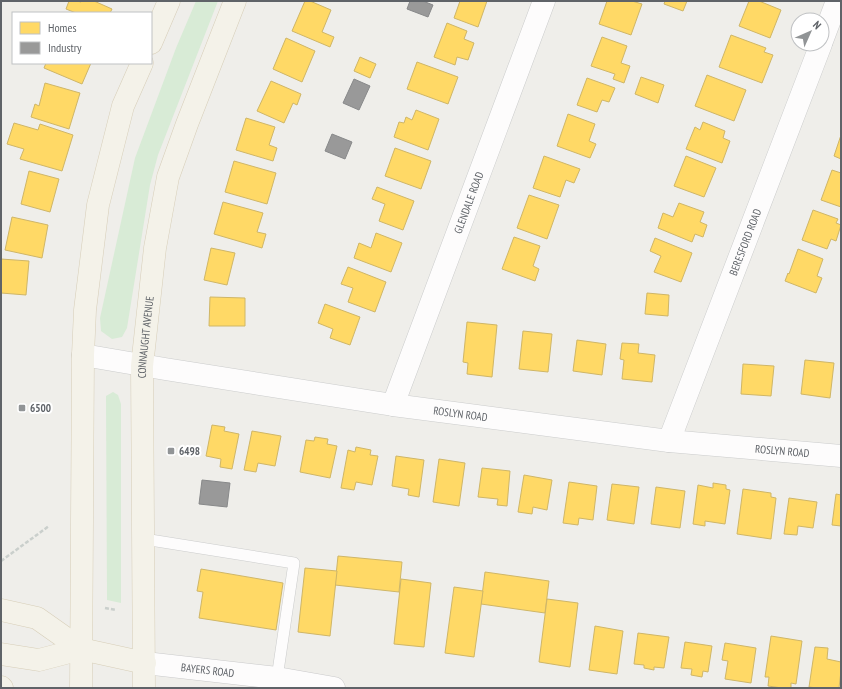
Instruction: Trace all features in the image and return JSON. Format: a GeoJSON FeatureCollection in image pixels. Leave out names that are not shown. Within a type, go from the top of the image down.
{"type":"FeatureCollection","features":[{"type":"Feature","properties":{"kind":"main road"},"geometry":{"type":"LineString","coordinates":[[152,40],[169,1]]}},
{"type":"Feature","properties":{"kind":"main road","name":"CONNAUGHT AVENUE"},"geometry":{"type":"LineString","coordinates":[[144,688],[142,366],[155,248],[168,177],[235,1]]}},
{"type":"Feature","properties":{"kind":"main road"},"geometry":{"type":"LineString","coordinates":[[81,688],[83,355],[85,310],[98,205],[123,106],[142,64]]}},
{"type":"Feature","properties":{"kind":"main road","name":"BAYERS ROAD"},"geometry":{"type":"LineString","coordinates":[[1,610],[37,618],[81,650],[144,663]]}},
{"type":"Feature","properties":{"kind":"main road","name":"BAYERS ROAD"},"geometry":{"type":"LineString","coordinates":[[1,654],[39,660],[81,650]]}},
{"type":"Feature","properties":{"kind":"street","name":"GLENDALE ROAD"},"geometry":{"type":"LineString","coordinates":[[393,405],[544,1]]}},
{"type":"Feature","properties":{"kind":"street"},"geometry":{"type":"LineString","coordinates":[[830,20],[837,1]]}},
{"type":"Feature","properties":{"kind":"street","name":"BERESFORD ROAD"},"geometry":{"type":"LineString","coordinates":[[669,441],[818,52]]}},
{"type":"Feature","properties":{"kind":"street","name":"ROSLYN ROAD"},"geometry":{"type":"LineString","coordinates":[[83,355],[142,366],[393,405],[669,441],[841,456]]}},
{"type":"Feature","properties":{"kind":"street","name":"BAYERS ROAD"},"geometry":{"type":"LineString","coordinates":[[144,663],[277,678],[334,688]]}},
{"type":"Feature","properties":{"kind":"lane"},"geometry":{"type":"LineString","coordinates":[[144,539],[294,563],[277,678]]}},
{"type":"Feature","properties":{"kind":"path"},"geometry":{"type":"LineString","coordinates":[[1,561],[48,526]]}},
{"type":"Feature","properties":{"kind":"path"},"geometry":{"type":"LineString","coordinates":[[104,607],[116,610]]}},
{"type":"Feature","properties":{"kind":"green space"},"geometry":{"type":"Polygon","coordinates":[[[196,1],[218,1],[158,155],[150,185],[127,328],[122,337],[112,339],[101,331],[100,318],[135,158],[176,48],[196,1]]]}},
{"type":"Feature","properties":{"kind":"green space"},"geometry":{"type":"Polygon","coordinates":[[[113,392],[118,395],[121,404],[121,603],[107,600],[106,396],[113,392]]]}},
{"type":"Feature","properties":{"kind":"building: Homes"},"geometry":{"type":"Polygon","coordinates":[[[69,1],[94,1],[112,9],[110,12],[74,12],[66,9],[69,1]]]}},
{"type":"Feature","properties":{"kind":"building: Homes"},"geometry":{"type":"Polygon","coordinates":[[[305,1],[310,1],[331,10],[322,32],[334,37],[330,47],[292,31],[305,1]]]}},
{"type":"Feature","properties":{"kind":"building: Homes"},"geometry":{"type":"Polygon","coordinates":[[[460,1],[487,1],[478,27],[454,18],[460,1]]]}},
{"type":"Feature","properties":{"kind":"building: Homes"},"geometry":{"type":"Polygon","coordinates":[[[607,1],[632,1],[642,4],[631,35],[599,24],[607,1]]]}},
{"type":"Feature","properties":{"kind":"building: Homes"},"geometry":{"type":"Polygon","coordinates":[[[665,1],[687,1],[683,11],[664,4],[665,1]]]}},
{"type":"Feature","properties":{"kind":"building: Homes"},"geometry":{"type":"Polygon","coordinates":[[[749,1],[759,1],[781,10],[770,38],[739,26],[749,1]]]}},
{"type":"Feature","properties":{"kind":"building: Homes"},"geometry":{"type":"Polygon","coordinates":[[[447,23],[467,31],[464,39],[474,43],[468,60],[457,57],[455,65],[434,57],[447,23]]]}},
{"type":"Feature","properties":{"kind":"building: Homes"},"geometry":{"type":"Polygon","coordinates":[[[731,35],[766,48],[764,52],[773,55],[762,83],[719,67],[731,35]]]}},
{"type":"Feature","properties":{"kind":"building: Homes"},"geometry":{"type":"Polygon","coordinates":[[[602,37],[627,46],[621,63],[630,66],[624,83],[613,79],[615,74],[591,66],[602,37]]]}},
{"type":"Feature","properties":{"kind":"building: Homes"},"geometry":{"type":"Polygon","coordinates":[[[286,38],[315,51],[302,82],[273,69],[286,38]]]}},
{"type":"Feature","properties":{"kind":"building: Homes"},"geometry":{"type":"Polygon","coordinates":[[[360,57],[376,64],[370,78],[354,71],[360,57]]]}},
{"type":"Feature","properties":{"kind":"building: Homes"},"geometry":{"type":"Polygon","coordinates":[[[417,62],[458,77],[448,104],[407,89],[417,62]]]}},
{"type":"Feature","properties":{"kind":"building: Homes"},"geometry":{"type":"Polygon","coordinates":[[[46,64],[91,64],[82,84],[44,68],[46,64]]]}},
{"type":"Feature","properties":{"kind":"building: Homes"},"geometry":{"type":"Polygon","coordinates":[[[707,75],[746,90],[734,121],[695,106],[707,75]]]}},
{"type":"Feature","properties":{"kind":"building: Homes"},"geometry":{"type":"Polygon","coordinates":[[[641,77],[664,85],[658,103],[635,94],[641,77]]]}},
{"type":"Feature","properties":{"kind":"building: Homes"},"geometry":{"type":"Polygon","coordinates":[[[587,78],[615,88],[609,102],[602,100],[597,112],[577,105],[587,78]]]}},
{"type":"Feature","properties":{"kind":"building: Homes"},"geometry":{"type":"Polygon","coordinates":[[[271,81],[301,94],[297,105],[293,103],[284,123],[257,111],[271,81]]]}},
{"type":"Feature","properties":{"kind":"building: Homes"},"geometry":{"type":"Polygon","coordinates":[[[45,83],[80,93],[69,129],[31,117],[35,104],[39,106],[45,83]]]}},
{"type":"Feature","properties":{"kind":"building: Homes"},"geometry":{"type":"Polygon","coordinates":[[[416,110],[439,119],[428,150],[394,137],[399,122],[404,123],[406,117],[412,120],[416,110]]]}},
{"type":"Feature","properties":{"kind":"building: Homes"},"geometry":{"type":"Polygon","coordinates":[[[568,114],[595,124],[589,141],[596,144],[590,158],[557,146],[568,114]]]}},
{"type":"Feature","properties":{"kind":"building: Homes"},"geometry":{"type":"Polygon","coordinates":[[[246,118],[275,127],[269,145],[277,148],[273,161],[236,150],[246,118]]]}},
{"type":"Feature","properties":{"kind":"building: Homes"},"geometry":{"type":"Polygon","coordinates":[[[703,122],[725,131],[723,138],[730,141],[722,163],[686,149],[695,127],[700,130],[703,122]]]}},
{"type":"Feature","properties":{"kind":"building: Homes"},"geometry":{"type":"Polygon","coordinates":[[[14,123],[38,130],[40,124],[73,135],[62,171],[20,159],[24,149],[7,144],[14,123]]]}},
{"type":"Feature","properties":{"kind":"building: Homes"},"geometry":{"type":"Polygon","coordinates":[[[841,135],[841,159],[834,156],[841,135]]]}},
{"type":"Feature","properties":{"kind":"building: Homes"},"geometry":{"type":"Polygon","coordinates":[[[395,148],[431,161],[421,189],[385,176],[395,148]]]}},
{"type":"Feature","properties":{"kind":"building: Homes"},"geometry":{"type":"Polygon","coordinates":[[[544,156],[580,169],[574,183],[566,180],[560,197],[533,188],[544,156]]]}},
{"type":"Feature","properties":{"kind":"building: Homes"},"geometry":{"type":"Polygon","coordinates":[[[686,156],[716,168],[704,197],[674,186],[686,156]]]}},
{"type":"Feature","properties":{"kind":"building: Homes"},"geometry":{"type":"Polygon","coordinates":[[[234,161],[276,173],[267,204],[225,192],[234,161]]]}},
{"type":"Feature","properties":{"kind":"building: Homes"},"geometry":{"type":"Polygon","coordinates":[[[832,170],[841,173],[841,207],[821,200],[832,170]]]}},
{"type":"Feature","properties":{"kind":"building: Homes"},"geometry":{"type":"Polygon","coordinates":[[[29,171],[59,179],[50,212],[21,204],[29,171]]]}},
{"type":"Feature","properties":{"kind":"building: Homes"},"geometry":{"type":"Polygon","coordinates":[[[377,187],[414,201],[403,230],[379,221],[385,204],[372,199],[377,187]]]}},
{"type":"Feature","properties":{"kind":"building: Homes"},"geometry":{"type":"Polygon","coordinates":[[[529,195],[559,205],[547,239],[517,228],[529,195]]]}},
{"type":"Feature","properties":{"kind":"building: Homes"},"geometry":{"type":"Polygon","coordinates":[[[223,202],[263,213],[257,232],[266,234],[262,248],[214,234],[223,202]]]}},
{"type":"Feature","properties":{"kind":"building: Homes"},"geometry":{"type":"Polygon","coordinates":[[[679,203],[704,212],[700,222],[707,225],[703,237],[695,234],[692,242],[658,228],[663,213],[673,217],[679,203]]]}},
{"type":"Feature","properties":{"kind":"building: Homes"},"geometry":{"type":"Polygon","coordinates":[[[813,210],[838,219],[836,223],[841,225],[836,241],[831,239],[827,249],[802,240],[813,210]]]}},
{"type":"Feature","properties":{"kind":"building: Homes"},"geometry":{"type":"Polygon","coordinates":[[[12,217],[48,225],[42,258],[5,250],[12,217]]]}},
{"type":"Feature","properties":{"kind":"building: Homes"},"geometry":{"type":"Polygon","coordinates":[[[376,233],[402,243],[391,272],[354,258],[359,243],[371,248],[376,233]]]}},
{"type":"Feature","properties":{"kind":"building: Homes"},"geometry":{"type":"Polygon","coordinates":[[[514,237],[540,246],[533,266],[539,269],[535,281],[502,269],[514,237]]]}},
{"type":"Feature","properties":{"kind":"building: Homes"},"geometry":{"type":"Polygon","coordinates":[[[655,238],[692,253],[681,282],[654,272],[661,256],[650,251],[655,238]]]}},
{"type":"Feature","properties":{"kind":"building: Homes"},"geometry":{"type":"Polygon","coordinates":[[[211,248],[235,253],[227,285],[204,280],[211,248]]]}},
{"type":"Feature","properties":{"kind":"building: Homes"},"geometry":{"type":"Polygon","coordinates":[[[798,249],[823,259],[817,276],[822,278],[816,293],[785,281],[798,249]]]}},
{"type":"Feature","properties":{"kind":"building: Homes"},"geometry":{"type":"Polygon","coordinates":[[[1,259],[29,261],[26,295],[1,293],[1,259]]]}},
{"type":"Feature","properties":{"kind":"building: Homes"},"geometry":{"type":"Polygon","coordinates":[[[348,267],[386,282],[375,312],[348,302],[353,288],[341,284],[348,267]]]}},
{"type":"Feature","properties":{"kind":"building: Homes"},"geometry":{"type":"Polygon","coordinates":[[[647,293],[669,295],[668,316],[645,314],[647,293]]]}},
{"type":"Feature","properties":{"kind":"building: Homes"},"geometry":{"type":"Polygon","coordinates":[[[210,297],[245,298],[245,326],[209,326],[210,297]]]}},
{"type":"Feature","properties":{"kind":"building: Homes"},"geometry":{"type":"Polygon","coordinates":[[[325,304],[360,317],[350,345],[330,338],[333,329],[318,323],[325,304]]]}},
{"type":"Feature","properties":{"kind":"building: Homes"},"geometry":{"type":"Polygon","coordinates":[[[467,322],[497,325],[492,377],[467,374],[468,363],[463,362],[467,322]]]}},
{"type":"Feature","properties":{"kind":"building: Homes"},"geometry":{"type":"Polygon","coordinates":[[[523,331],[552,334],[548,372],[519,369],[523,331]]]}},
{"type":"Feature","properties":{"kind":"building: Homes"},"geometry":{"type":"Polygon","coordinates":[[[577,340],[606,344],[602,375],[573,371],[577,340]]]}},
{"type":"Feature","properties":{"kind":"building: Homes"},"geometry":{"type":"Polygon","coordinates":[[[622,343],[639,344],[638,353],[655,355],[652,382],[622,379],[624,360],[620,359],[622,343]]]}},
{"type":"Feature","properties":{"kind":"building: Homes"},"geometry":{"type":"Polygon","coordinates":[[[805,360],[834,363],[830,398],[801,394],[805,360]]]}},
{"type":"Feature","properties":{"kind":"building: Homes"},"geometry":{"type":"Polygon","coordinates":[[[743,364],[774,366],[771,396],[741,394],[743,364]]]}},
{"type":"Feature","properties":{"kind":"building: Homes"},"geometry":{"type":"Polygon","coordinates":[[[212,425],[225,427],[224,431],[239,434],[232,469],[220,467],[221,459],[206,456],[212,425]]]}},
{"type":"Feature","properties":{"kind":"building: Homes"},"geometry":{"type":"Polygon","coordinates":[[[252,431],[281,436],[275,466],[258,463],[256,472],[244,470],[252,431]]]}},
{"type":"Feature","properties":{"kind":"building: Homes"},"geometry":{"type":"Polygon","coordinates":[[[315,437],[328,439],[327,444],[337,446],[330,478],[300,472],[306,440],[314,441],[315,437]]]}},
{"type":"Feature","properties":{"kind":"building: Homes"},"geometry":{"type":"Polygon","coordinates":[[[356,447],[371,450],[370,455],[378,456],[372,485],[356,482],[354,490],[341,488],[348,450],[355,452],[356,447]]]}},
{"type":"Feature","properties":{"kind":"building: Homes"},"geometry":{"type":"Polygon","coordinates":[[[396,456],[424,460],[419,497],[408,495],[409,489],[392,486],[396,456]]]}},
{"type":"Feature","properties":{"kind":"building: Homes"},"geometry":{"type":"Polygon","coordinates":[[[439,459],[465,463],[459,506],[433,502],[439,459]]]}},
{"type":"Feature","properties":{"kind":"building: Homes"},"geometry":{"type":"Polygon","coordinates":[[[482,468],[510,471],[507,506],[497,505],[498,499],[478,497],[482,468]]]}},
{"type":"Feature","properties":{"kind":"building: Homes"},"geometry":{"type":"Polygon","coordinates":[[[524,475],[552,480],[547,510],[533,507],[532,514],[518,512],[524,475]]]}},
{"type":"Feature","properties":{"kind":"building: Homes"},"geometry":{"type":"Polygon","coordinates":[[[569,482],[597,486],[593,520],[579,518],[578,525],[563,523],[569,482]]]}},
{"type":"Feature","properties":{"kind":"building: Homes"},"geometry":{"type":"Polygon","coordinates":[[[713,483],[726,485],[726,489],[730,490],[725,524],[705,521],[705,526],[693,524],[698,485],[713,488],[713,483]]]}},
{"type":"Feature","properties":{"kind":"building: Homes"},"geometry":{"type":"Polygon","coordinates":[[[612,484],[639,487],[634,524],[607,520],[612,484]]]}},
{"type":"Feature","properties":{"kind":"building: Homes"},"geometry":{"type":"Polygon","coordinates":[[[656,487],[685,491],[680,528],[651,524],[656,487]]]}},
{"type":"Feature","properties":{"kind":"building: Homes"},"geometry":{"type":"Polygon","coordinates":[[[743,489],[771,493],[771,497],[776,498],[771,539],[737,534],[743,489]]]}},
{"type":"Feature","properties":{"kind":"building: Homes"},"geometry":{"type":"Polygon","coordinates":[[[836,494],[841,495],[841,526],[832,525],[836,494]]]}},
{"type":"Feature","properties":{"kind":"building: Homes"},"geometry":{"type":"Polygon","coordinates":[[[789,498],[817,502],[813,528],[798,526],[797,535],[784,534],[789,498]]]}},
{"type":"Feature","properties":{"kind":"building: Homes"},"geometry":{"type":"Polygon","coordinates":[[[338,556],[402,562],[399,592],[335,585],[338,556]]]}},
{"type":"Feature","properties":{"kind":"building: Homes"},"geometry":{"type":"Polygon","coordinates":[[[305,568],[337,571],[330,636],[298,632],[305,568]]]}},
{"type":"Feature","properties":{"kind":"building: Homes"},"geometry":{"type":"Polygon","coordinates":[[[201,569],[283,583],[276,630],[199,618],[203,592],[197,591],[201,569]]]}},
{"type":"Feature","properties":{"kind":"building: Homes"},"geometry":{"type":"Polygon","coordinates":[[[485,572],[549,581],[545,613],[481,604],[485,572]]]}},
{"type":"Feature","properties":{"kind":"building: Homes"},"geometry":{"type":"Polygon","coordinates":[[[401,579],[431,583],[424,647],[394,644],[401,579]]]}},
{"type":"Feature","properties":{"kind":"building: Homes"},"geometry":{"type":"Polygon","coordinates":[[[454,587],[483,591],[474,657],[445,653],[454,587]]]}},
{"type":"Feature","properties":{"kind":"building: Homes"},"geometry":{"type":"Polygon","coordinates":[[[547,599],[578,603],[570,667],[539,662],[547,599]]]}},
{"type":"Feature","properties":{"kind":"building: Homes"},"geometry":{"type":"Polygon","coordinates":[[[595,626],[623,631],[617,674],[589,670],[595,626]]]}},
{"type":"Feature","properties":{"kind":"building: Homes"},"geometry":{"type":"Polygon","coordinates":[[[638,633],[669,637],[664,668],[654,667],[654,670],[644,668],[644,665],[634,664],[638,633]]]}},
{"type":"Feature","properties":{"kind":"building: Homes"},"geometry":{"type":"Polygon","coordinates":[[[771,636],[802,641],[796,684],[791,683],[791,688],[768,686],[769,677],[765,677],[771,636]]]}},
{"type":"Feature","properties":{"kind":"building: Homes"},"geometry":{"type":"Polygon","coordinates":[[[685,642],[712,646],[708,672],[703,671],[702,677],[691,675],[692,669],[681,668],[685,642]]]}},
{"type":"Feature","properties":{"kind":"building: Homes"},"geometry":{"type":"Polygon","coordinates":[[[725,643],[756,648],[751,683],[725,679],[728,661],[722,660],[725,643]]]}},
{"type":"Feature","properties":{"kind":"building: Homes"},"geometry":{"type":"Polygon","coordinates":[[[815,647],[828,648],[827,659],[841,662],[839,688],[809,687],[815,647]]]}},
{"type":"Feature","properties":{"kind":"building: Industry"},"geometry":{"type":"Polygon","coordinates":[[[410,1],[423,1],[433,5],[428,17],[407,9],[410,1]]]}},
{"type":"Feature","properties":{"kind":"building: Industry"},"geometry":{"type":"Polygon","coordinates":[[[354,79],[370,86],[359,110],[343,103],[354,79]]]}},
{"type":"Feature","properties":{"kind":"building: Industry"},"geometry":{"type":"Polygon","coordinates":[[[332,134],[352,142],[345,159],[325,151],[332,134]]]}},
{"type":"Feature","properties":{"kind":"building: Industry"},"geometry":{"type":"Polygon","coordinates":[[[202,480],[230,483],[227,507],[199,504],[202,480]]]}},
{"type":"Feature","properties":{"kind":"place","name":"6500"},"geometry":{"type":"Point","coordinates":[22,408]}},
{"type":"Feature","properties":{"kind":"place","name":"6498"},"geometry":{"type":"Point","coordinates":[171,451]}}]}
